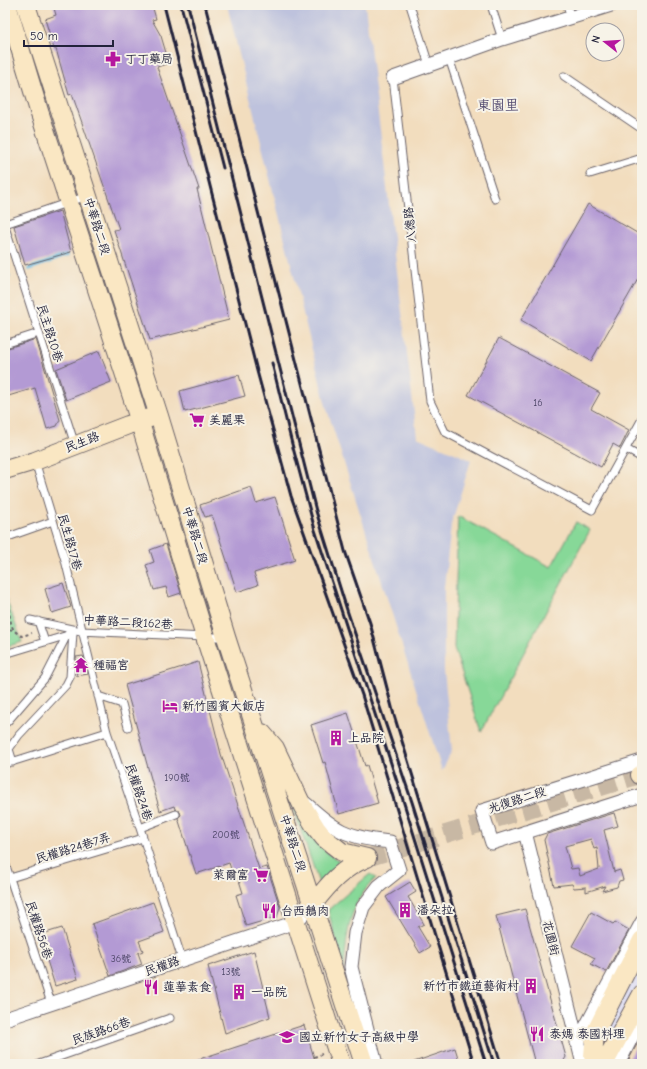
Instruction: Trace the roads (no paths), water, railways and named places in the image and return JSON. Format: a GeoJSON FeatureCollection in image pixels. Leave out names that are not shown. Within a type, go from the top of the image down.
{"type":"FeatureCollection","features":[{"type":"Feature","properties":{"kind":"street","name":"中華路二段"},"geometry":{"type":"LineString","coordinates":[[7,5],[68,202],[140,421],[205,637],[341,1064]]}},
{"type":"Feature","properties":{"kind":"street","name":"中華路二段"},"geometry":{"type":"LineString","coordinates":[[26,5],[159,416],[226,637],[314,904],[364,1064]]}},
{"type":"Feature","properties":{"kind":"street","name":"八德路"},"geometry":{"type":"LineString","coordinates":[[393,78],[502,39],[611,5]]}},
{"type":"Feature","properties":{"kind":"street","name":"民生路"},"geometry":{"type":"LineString","coordinates":[[5,470],[35,461],[140,421],[159,416]]}},
{"type":"Feature","properties":{"kind":"street"},"geometry":{"type":"LineString","coordinates":[[254,723],[275,748],[298,796],[316,828],[324,838],[342,852],[367,858],[354,863],[340,874],[327,886],[314,904]]}},
{"type":"Feature","properties":{"kind":"street","name":"光復路二段"},"geometry":{"type":"LineString","coordinates":[[641,770],[482,811],[492,843],[642,795]]}},
{"type":"Feature","properties":{"kind":"street","name":"中華路二段"},"geometry":{"type":"LineString","coordinates":[[298,796],[317,814],[341,831],[364,838],[390,842],[399,870],[379,886],[363,907],[355,933],[350,967],[376,1064]]}},
{"type":"Feature","properties":{"kind":"street","name":"花園街"},"geometry":{"type":"LineString","coordinates":[[525,832],[578,1043],[592,1062]]}},
{"type":"Feature","properties":{"kind":"street","name":"民權路"},"geometry":{"type":"LineString","coordinates":[[5,1019],[296,922],[314,904]]}},
{"type":"Feature","properties":{"kind":"street"},"geometry":{"type":"LineString","coordinates":[[578,1043],[642,922]]}},
{"type":"Feature","properties":{"kind":"street"},"geometry":{"type":"LineString","coordinates":[[592,1062],[594,1032],[642,940]]}},
{"type":"Feature","properties":{"kind":"street"},"geometry":{"type":"LineString","coordinates":[[592,1062],[642,965]]}},
{"type":"Feature","properties":{"kind":"street"},"geometry":{"type":"LineString","coordinates":[[592,1062],[642,994]]}},
{"type":"Feature","properties":{"kind":"street"},"geometry":{"type":"LineString","coordinates":[[618,1064],[642,1017]]}},
{"type":"Feature","properties":{"kind":"lane"},"geometry":{"type":"LineString","coordinates":[[410,5],[429,65]]}},
{"type":"Feature","properties":{"kind":"lane"},"geometry":{"type":"LineString","coordinates":[[491,5],[502,39]]}},
{"type":"Feature","properties":{"kind":"lane"},"geometry":{"type":"LineString","coordinates":[[567,5],[571,18]]}},
{"type":"Feature","properties":{"kind":"lane"},"geometry":{"type":"LineString","coordinates":[[449,58],[495,199]]}},
{"type":"Feature","properties":{"kind":"lane"},"geometry":{"type":"LineString","coordinates":[[564,76],[642,129]]}},
{"type":"Feature","properties":{"kind":"lane","name":"八德路"},"geometry":{"type":"LineString","coordinates":[[393,78],[430,401],[445,432],[592,510],[626,449]]}},
{"type":"Feature","properties":{"kind":"lane"},"geometry":{"type":"LineString","coordinates":[[590,174],[642,158]]}},
{"type":"Feature","properties":{"kind":"lane"},"geometry":{"type":"LineString","coordinates":[[5,224],[87,196]]}},
{"type":"Feature","properties":{"kind":"lane","name":"民主路10巷"},"geometry":{"type":"LineString","coordinates":[[5,227],[75,445]]}},
{"type":"Feature","properties":{"kind":"lane"},"geometry":{"type":"LineString","coordinates":[[5,344],[39,333]]}},
{"type":"Feature","properties":{"kind":"lane"},"geometry":{"type":"LineString","coordinates":[[642,419],[626,449],[642,458]]}},
{"type":"Feature","properties":{"kind":"lane","name":"民生路17巷"},"geometry":{"type":"LineString","coordinates":[[35,461],[65,560],[81,631]]}},
{"type":"Feature","properties":{"kind":"lane"},"geometry":{"type":"LineString","coordinates":[[5,538],[53,521]]}},
{"type":"Feature","properties":{"kind":"lane","name":"中華路二段162巷"},"geometry":{"type":"LineString","coordinates":[[30,620],[81,631],[226,637]]}},
{"type":"Feature","properties":{"kind":"lane"},"geometry":{"type":"LineString","coordinates":[[38,621],[45,642]]}},
{"type":"Feature","properties":{"kind":"lane"},"geometry":{"type":"LineString","coordinates":[[5,654],[81,631]]}},
{"type":"Feature","properties":{"kind":"lane","name":"民權路24巷"},"geometry":{"type":"LineString","coordinates":[[81,631],[107,732],[140,828],[182,960]]}},
{"type":"Feature","properties":{"kind":"lane"},"geometry":{"type":"LineString","coordinates":[[7,722],[45,678],[70,634]]}},
{"type":"Feature","properties":{"kind":"lane"},"geometry":{"type":"LineString","coordinates":[[13,762],[9,749],[19,735],[66,686],[70,677],[70,634]]}},
{"type":"Feature","properties":{"kind":"lane"},"geometry":{"type":"LineString","coordinates":[[98,696],[122,704],[128,727]]}},
{"type":"Feature","properties":{"kind":"lane"},"geometry":{"type":"LineString","coordinates":[[5,764],[107,732]]}},
{"type":"Feature","properties":{"kind":"lane"},"geometry":{"type":"LineString","coordinates":[[140,828],[176,814]]}},
{"type":"Feature","properties":{"kind":"lane","name":"民權路24巷7弄"},"geometry":{"type":"LineString","coordinates":[[10,878],[143,838]]}},
{"type":"Feature","properties":{"kind":"lane","name":"民權路56巷"},"geometry":{"type":"LineString","coordinates":[[5,863],[51,1003]]}},
{"type":"Feature","properties":{"kind":"lane","name":"民族路66巷"},"geometry":{"type":"LineString","coordinates":[[39,1064],[170,1018]]}},
{"type":"Feature","properties":{"kind":"waterway"},"geometry":{"type":"LineString","coordinates":[[29,269],[67,255]]}},
{"type":"Feature","properties":{"kind":"waterway"},"geometry":{"type":"LineString","coordinates":[[5,277],[9,276]]}},
{"type":"Feature","properties":{"kind":"tunnel"},"geometry":{"type":"LineString","coordinates":[[367,858],[640,775]]}},
{"type":"Feature","properties":{"kind":"railway"},"geometry":{"type":"LineString","coordinates":[[164,5],[257,371],[291,496],[362,695],[474,1064]]}},
{"type":"Feature","properties":{"kind":"railway"},"geometry":{"type":"LineString","coordinates":[[181,5],[223,168]]}},
{"type":"Feature","properties":{"kind":"railway"},"geometry":{"type":"LineString","coordinates":[[188,5],[316,511],[347,610],[412,802],[494,1064]]}},
{"type":"Feature","properties":{"kind":"railway"},"geometry":{"type":"LineString","coordinates":[[205,5],[345,551],[370,623],[394,715],[501,1064]]}},
{"type":"Feature","properties":{"kind":"railway"},"geometry":{"type":"LineString","coordinates":[[272,363],[315,530],[403,800],[486,1064]]}},
{"type":"Feature","properties":{"kind":"place","name":"丁丁藥局"},"geometry":{"type":"Point","coordinates":[113,59]}},
{"type":"Feature","properties":{"kind":"place","name":"美麗果"},"geometry":{"type":"Point","coordinates":[197,420]}},
{"type":"Feature","properties":{"kind":"place","name":"種福宮"},"geometry":{"type":"Point","coordinates":[81,665]}},
{"type":"Feature","properties":{"kind":"place","name":"新竹國賓大飯店"},"geometry":{"type":"Point","coordinates":[170,706]}},
{"type":"Feature","properties":{"kind":"place","name":"上品院"},"geometry":{"type":"Point","coordinates":[336,738]}},
{"type":"Feature","properties":{"kind":"place","name":"萊爾富"},"geometry":{"type":"Point","coordinates":[261,875]}},
{"type":"Feature","properties":{"kind":"place","name":"潘朵拉"},"geometry":{"type":"Point","coordinates":[405,910]}},
{"type":"Feature","properties":{"kind":"place","name":"台西鵝肉"},"geometry":{"type":"Point","coordinates":[269,911]}},
{"type":"Feature","properties":{"kind":"place","name":"新竹市鐵道藝術村"},"geometry":{"type":"Point","coordinates":[531,986]}},
{"type":"Feature","properties":{"kind":"place","name":"蓮華素食"},"geometry":{"type":"Point","coordinates":[151,987]}},
{"type":"Feature","properties":{"kind":"place","name":"一品院"},"geometry":{"type":"Point","coordinates":[239,992]}},
{"type":"Feature","properties":{"kind":"place","name":"泰媽 泰國料理"},"geometry":{"type":"Point","coordinates":[537,1034]}},
{"type":"Feature","properties":{"kind":"place","name":"國立新竹女子高級中學"},"geometry":{"type":"Point","coordinates":[287,1037]}},
{"type":"Feature","properties":{"kind":"district","name":"東園里"},"geometry":{"type":"Point","coordinates":[498,105]}}]}
